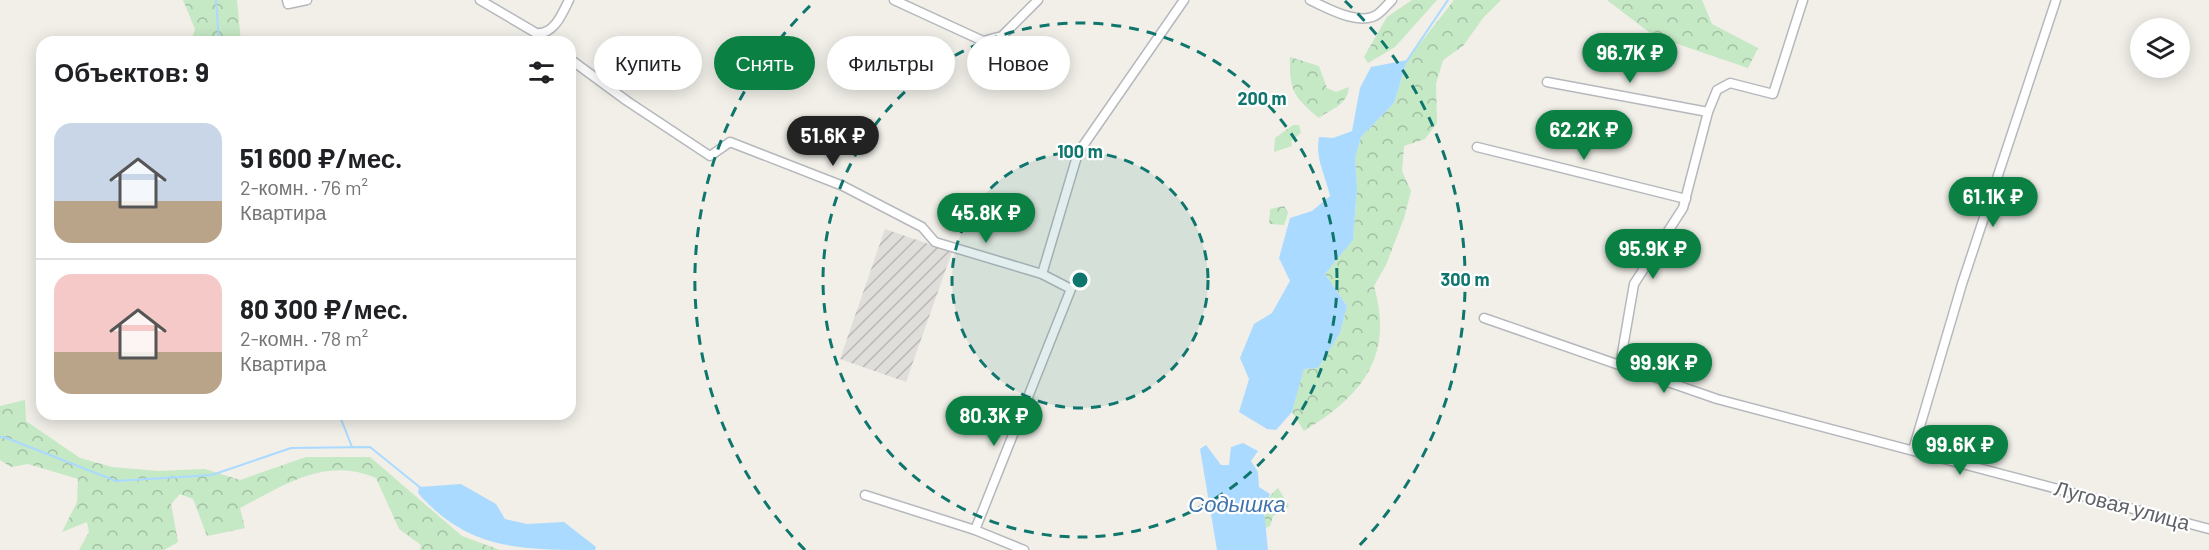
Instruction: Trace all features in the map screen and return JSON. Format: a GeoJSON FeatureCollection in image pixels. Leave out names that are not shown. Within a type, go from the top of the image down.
{"type":"FeatureCollection","features":[{"type":"Feature","properties":{"kind":"street"},"geometry":{"type":"LineString","coordinates":[[287,0],[288,4],[307,0]]}},
{"type":"Feature","properties":{"kind":"street"},"geometry":{"type":"LineString","coordinates":[[480,0],[542,36]]}},
{"type":"Feature","properties":{"kind":"street"},"geometry":{"type":"LineString","coordinates":[[539,34],[553,28],[569,0]]}},
{"type":"Feature","properties":{"kind":"street"},"geometry":{"type":"LineString","coordinates":[[894,0],[983,41],[1002,36],[1038,0]]}},
{"type":"Feature","properties":{"kind":"street"},"geometry":{"type":"LineString","coordinates":[[1042,274],[1078,153],[1184,0]]}},
{"type":"Feature","properties":{"kind":"street"},"geometry":{"type":"LineString","coordinates":[[1310,0],[1338,13],[1356,18],[1377,16],[1392,0]]}},
{"type":"Feature","properties":{"kind":"street"},"geometry":{"type":"LineString","coordinates":[[1620,365],[1634,284],[1683,208],[1708,112],[1718,90],[1730,83],[1773,94],[1803,0]]}},
{"type":"Feature","properties":{"kind":"street"},"geometry":{"type":"LineString","coordinates":[[1913,450],[1979,230],[2056,0]]}},
{"type":"Feature","properties":{"kind":"street"},"geometry":{"type":"LineString","coordinates":[[576,63],[627,101],[710,156],[730,142],[843,186],[922,227],[935,242],[1042,274],[1071,289],[975,530]]}},
{"type":"Feature","properties":{"kind":"street"},"geometry":{"type":"LineString","coordinates":[[1547,82],[1708,112]]}},
{"type":"Feature","properties":{"kind":"street"},"geometry":{"type":"LineString","coordinates":[[1477,147],[1686,199]]}},
{"type":"Feature","properties":{"kind":"street","name":"Луговая улица"},"geometry":{"type":"LineString","coordinates":[[1484,318],[1717,399],[2209,529]]}},
{"type":"Feature","properties":{"kind":"street"},"geometry":{"type":"LineString","coordinates":[[865,495],[975,530],[1024,550]]}},
{"type":"Feature","properties":{"kind":"shaded area"},"geometry":{"type":"Polygon","coordinates":[[[885,229],[952,252],[906,382],[840,359],[885,229]]]}},
{"type":"Feature","properties":{"kind":"green space"},"geometry":{"type":"Polygon","coordinates":[[[183,0],[237,0],[240,36],[193,36],[195,29],[183,0]]]}},
{"type":"Feature","properties":{"kind":"green space"},"geometry":{"type":"Polygon","coordinates":[[[1412,0],[1437,0],[1395,47],[1368,63],[1364,57],[1387,17],[1412,0]]]}},
{"type":"Feature","properties":{"kind":"green space"},"geometry":{"type":"Polygon","coordinates":[[[1454,0],[1501,0],[1483,18],[1463,46],[1443,60],[1436,84],[1437,123],[1425,139],[1404,146],[1402,171],[1411,191],[1404,218],[1386,265],[1374,286],[1380,333],[1369,371],[1343,403],[1304,431],[1292,412],[1304,369],[1318,368],[1340,333],[1347,306],[1325,274],[1353,240],[1357,187],[1355,159],[1361,137],[1394,103],[1407,60],[1454,0]]]}},
{"type":"Feature","properties":{"kind":"green space"},"geometry":{"type":"Polygon","coordinates":[[[1607,0],[1702,0],[1712,24],[1758,48],[1748,68],[1654,36],[1607,0]]]}},
{"type":"Feature","properties":{"kind":"green space"},"geometry":{"type":"Polygon","coordinates":[[[1290,57],[1319,66],[1327,88],[1336,92],[1349,87],[1342,103],[1319,118],[1310,111],[1294,92],[1290,77],[1290,57]]]}},
{"type":"Feature","properties":{"kind":"green space"},"geometry":{"type":"Polygon","coordinates":[[[1293,125],[1299,125],[1301,133],[1291,141],[1292,146],[1274,152],[1275,138],[1293,125]]]}},
{"type":"Feature","properties":{"kind":"green space"},"geometry":{"type":"Polygon","coordinates":[[[1284,206],[1288,213],[1284,225],[1269,224],[1270,209],[1284,206]]]}},
{"type":"Feature","properties":{"kind":"green space"},"geometry":{"type":"Polygon","coordinates":[[[25,400],[26,421],[80,458],[112,467],[158,471],[205,469],[240,480],[306,457],[370,457],[462,536],[500,550],[420,550],[421,545],[399,529],[376,478],[358,472],[340,470],[306,476],[240,508],[245,528],[207,536],[193,499],[180,494],[171,504],[178,542],[164,550],[79,550],[89,532],[87,522],[62,532],[77,502],[78,479],[28,464],[11,467],[0,460],[0,406],[25,400]]]}},
{"type":"Feature","properties":{"kind":"green space"},"geometry":{"type":"Polygon","coordinates":[[[1278,488],[1289,506],[1273,516],[1270,526],[1265,528],[1266,506],[1273,492],[1278,488]]]}},
{"type":"Feature","properties":{"kind":"water"},"geometry":{"type":"Polygon","coordinates":[[[1407,60],[1394,103],[1361,137],[1355,159],[1357,187],[1353,240],[1325,274],[1347,306],[1340,333],[1318,368],[1304,369],[1292,412],[1276,430],[1267,429],[1239,412],[1249,379],[1240,358],[1254,324],[1272,313],[1290,281],[1279,258],[1290,218],[1312,211],[1330,196],[1319,160],[1319,137],[1333,138],[1352,131],[1360,88],[1371,67],[1407,60]]]}},
{"type":"Feature","properties":{"kind":"water","name":"Содышка"},"geometry":{"type":"Polygon","coordinates":[[[1243,443],[1258,451],[1251,461],[1258,472],[1259,487],[1270,494],[1264,511],[1268,550],[1217,550],[1200,449],[1206,445],[1221,465],[1229,465],[1231,447],[1243,443]]]}},
{"type":"Feature","properties":{"kind":"water"},"geometry":{"type":"Polygon","coordinates":[[[461,484],[496,504],[505,519],[527,524],[564,522],[596,547],[595,550],[543,549],[497,543],[456,526],[437,512],[418,493],[419,487],[461,484]]]}},
{"type":"Feature","properties":{"kind":"waterway"},"geometry":{"type":"LineString","coordinates":[[216,0],[219,36]]}},
{"type":"Feature","properties":{"kind":"waterway"},"geometry":{"type":"LineString","coordinates":[[1406,62],[1448,0]]}},
{"type":"Feature","properties":{"kind":"waterway"},"geometry":{"type":"LineString","coordinates":[[341,420],[352,447]]}},
{"type":"Feature","properties":{"kind":"waterway"},"geometry":{"type":"LineString","coordinates":[[0,437],[116,481],[212,475],[291,448],[370,447],[422,489]]}}]}
